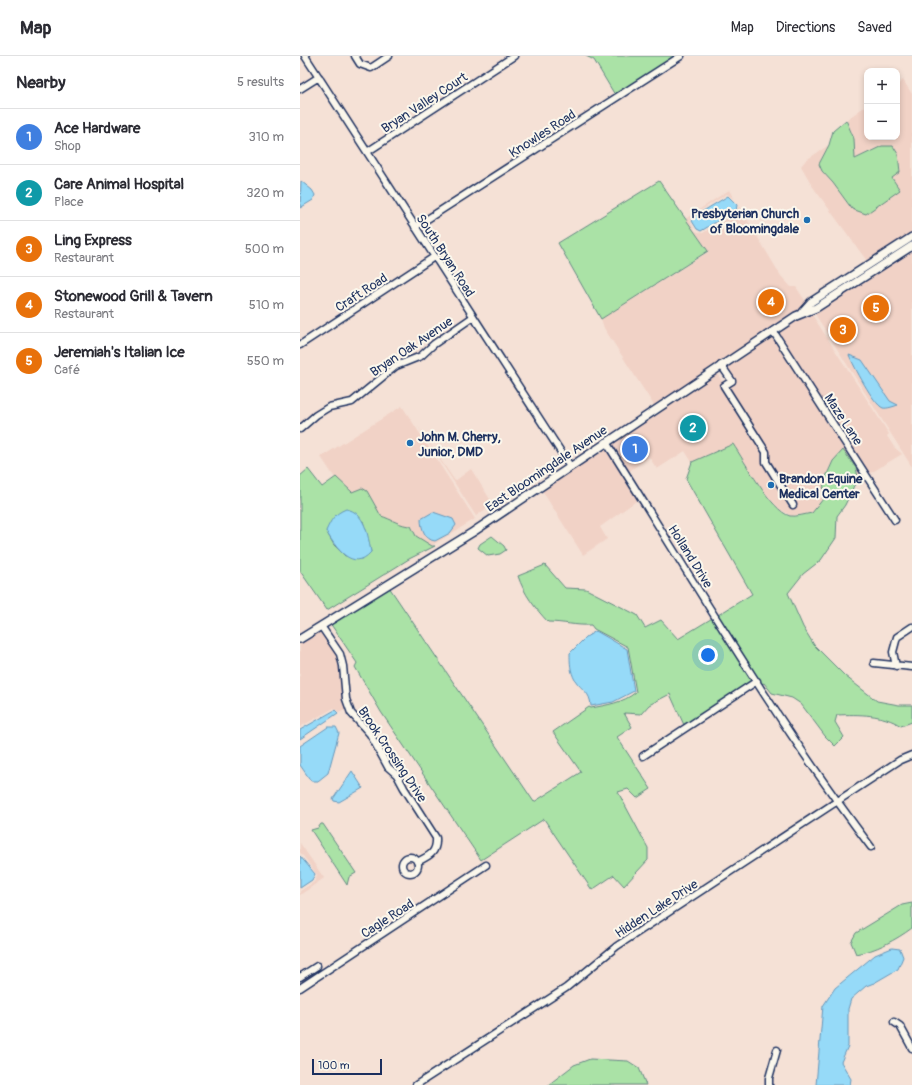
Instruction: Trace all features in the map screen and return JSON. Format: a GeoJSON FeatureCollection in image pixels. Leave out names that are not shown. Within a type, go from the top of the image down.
{"type":"FeatureCollection","features":[{"type":"Feature","properties":{"kind":"main road","name":"East Bloomingdale Avenue"},"geometry":{"type":"LineString","coordinates":[[300,639],[433,558],[774,331],[802,312],[811,302],[912,237]]}},
{"type":"Feature","properties":{"kind":"main road","name":"East Bloomingdale Avenue"},"geometry":{"type":"LineString","coordinates":[[802,312],[816,308],[912,246]]}},
{"type":"Feature","properties":{"kind":"street","name":"South Bryan Road"},"geometry":{"type":"LineString","coordinates":[[305,56],[570,466]]}},
{"type":"Feature","properties":{"kind":"street"},"geometry":{"type":"LineString","coordinates":[[355,56],[360,64],[371,68],[389,56]]}},
{"type":"Feature","properties":{"kind":"street","name":"Bryan Valley Court"},"geometry":{"type":"LineString","coordinates":[[366,152],[514,56]]}},
{"type":"Feature","properties":{"kind":"street","name":"Knowles Road"},"geometry":{"type":"LineString","coordinates":[[415,227],[680,56]]}},
{"type":"Feature","properties":{"kind":"street"},"geometry":{"type":"LineString","coordinates":[[300,89],[319,77]]}},
{"type":"Feature","properties":{"kind":"street","name":"Craft Road"},"geometry":{"type":"LineString","coordinates":[[300,345],[434,257]]}},
{"type":"Feature","properties":{"kind":"street","name":"Bryan Oak Avenue"},"geometry":{"type":"LineString","coordinates":[[300,429],[316,415],[329,407],[352,402],[396,366],[421,356],[434,344],[473,318]]}},
{"type":"Feature","properties":{"kind":"street","name":"Maze Lane"},"geometry":{"type":"LineString","coordinates":[[774,331],[895,520]]}},
{"type":"Feature","properties":{"kind":"street"},"geometry":{"type":"LineString","coordinates":[[721,365],[732,381],[724,386],[766,452],[766,462],[793,505]]}},
{"type":"Feature","properties":{"kind":"street","name":"Holland Drive"},"geometry":{"type":"LineString","coordinates":[[606,442],[757,681],[836,802],[871,847]]}},
{"type":"Feature","properties":{"kind":"street","name":"Brook Crossing Drive"},"geometry":{"type":"LineString","coordinates":[[321,626],[340,654],[343,666],[346,699],[352,713],[370,734],[388,767],[397,775],[436,838],[436,846],[433,854],[417,862]]}},
{"type":"Feature","properties":{"kind":"street"},"geometry":{"type":"LineString","coordinates":[[896,666],[893,652],[897,637],[912,627]]}},
{"type":"Feature","properties":{"kind":"street"},"geometry":{"type":"LineString","coordinates":[[874,663],[912,667]]}},
{"type":"Feature","properties":{"kind":"street"},"geometry":{"type":"LineString","coordinates":[[643,756],[757,681]]}},
{"type":"Feature","properties":{"kind":"street","name":"Hidden Lake Drive"},"geometry":{"type":"LineString","coordinates":[[416,1085],[566,988],[617,946],[900,760],[912,755]]}},
{"type":"Feature","properties":{"kind":"street","name":"Cagle Road"},"geometry":{"type":"LineString","coordinates":[[300,988],[486,865]]}},
{"type":"Feature","properties":{"kind":"street"},"geometry":{"type":"LineString","coordinates":[[300,977],[317,966]]}},
{"type":"Feature","properties":{"kind":"street"},"geometry":{"type":"LineString","coordinates":[[894,1022],[900,1026],[912,1048]]}},
{"type":"Feature","properties":{"kind":"street"},"geometry":{"type":"LineString","coordinates":[[769,1085],[769,1078],[777,1050]]}},
{"type":"Feature","properties":{"kind":"shaded area"},"geometry":{"type":"Polygon","coordinates":[[[903,80],[912,94],[912,233],[822,291],[867,261],[813,187],[801,166],[806,160],[829,145],[821,159],[822,171],[852,209],[900,190],[892,178],[882,146],[854,159],[854,139],[846,120],[864,107],[864,140],[900,140],[900,82],[903,80]]]}},
{"type":"Feature","properties":{"kind":"shaded area"},"geometry":{"type":"Polygon","coordinates":[[[729,190],[734,199],[727,194],[693,215],[690,220],[695,231],[703,233],[737,211],[739,206],[781,276],[791,287],[796,287],[806,302],[809,300],[799,311],[655,407],[604,328],[601,319],[708,252],[685,219],[729,190]]]}},
{"type":"Feature","properties":{"kind":"shaded area"},"geometry":{"type":"Polygon","coordinates":[[[912,252],[912,467],[815,314],[912,252]]]}},
{"type":"Feature","properties":{"kind":"shaded area"},"geometry":{"type":"Polygon","coordinates":[[[813,312],[813,316],[889,434],[887,436],[894,447],[902,454],[856,482],[858,477],[833,461],[824,481],[823,500],[812,513],[791,516],[778,508],[762,489],[733,444],[692,462],[685,451],[657,469],[649,457],[628,472],[609,443],[659,414],[658,411],[720,368],[722,370],[717,373],[763,452],[764,463],[792,508],[796,506],[728,387],[733,384],[726,367],[802,316],[813,312]]]}},
{"type":"Feature","properties":{"kind":"shaded area"},"geometry":{"type":"Polygon","coordinates":[[[402,406],[475,519],[395,568],[321,457],[402,406]]]}},
{"type":"Feature","properties":{"kind":"shaded area"},"geometry":{"type":"Polygon","coordinates":[[[417,425],[455,481],[471,469],[493,504],[476,516],[417,425]]]}},
{"type":"Feature","properties":{"kind":"shaded area"},"geometry":{"type":"Polygon","coordinates":[[[605,446],[639,499],[600,527],[607,539],[583,555],[541,489],[605,446]]]}},
{"type":"Feature","properties":{"kind":"shaded area"},"geometry":{"type":"Polygon","coordinates":[[[320,629],[337,655],[341,666],[347,708],[339,712],[334,708],[300,727],[300,642],[320,629]]]}},
{"type":"Feature","properties":{"kind":"shaded area"},"geometry":{"type":"Polygon","coordinates":[[[300,843],[324,878],[300,895],[300,891],[314,882],[317,875],[300,852],[300,843]]]}},
{"type":"Feature","properties":{"kind":"green space"},"geometry":{"type":"Polygon","coordinates":[[[586,56],[676,56],[615,95],[594,60],[586,56]]]}},
{"type":"Feature","properties":{"kind":"green space"},"geometry":{"type":"Polygon","coordinates":[[[846,120],[854,139],[855,159],[882,146],[893,146],[898,154],[900,172],[892,178],[900,190],[866,214],[852,209],[822,171],[819,164],[829,145],[833,131],[846,120]]]}},
{"type":"Feature","properties":{"kind":"green space"},"geometry":{"type":"Polygon","coordinates":[[[659,181],[708,251],[601,319],[558,243],[659,181]]]}},
{"type":"Feature","properties":{"kind":"green space"},"geometry":{"type":"Polygon","coordinates":[[[733,444],[758,484],[775,505],[790,516],[812,513],[823,499],[824,481],[833,461],[843,450],[856,468],[858,477],[845,505],[837,516],[836,538],[821,560],[803,574],[788,593],[803,627],[814,645],[845,676],[877,701],[899,705],[912,705],[912,722],[901,726],[879,717],[837,715],[835,722],[844,737],[835,746],[825,736],[801,704],[792,698],[772,693],[764,683],[762,684],[718,615],[752,594],[686,479],[692,462],[733,444]]]}},
{"type":"Feature","properties":{"kind":"green space"},"geometry":{"type":"Polygon","coordinates":[[[308,469],[322,487],[336,477],[352,492],[362,488],[367,491],[381,516],[400,524],[411,526],[416,536],[432,546],[435,546],[409,559],[327,610],[300,571],[300,476],[308,469]],[[363,521],[326,531],[334,545],[345,556],[371,552],[363,521]]]}},
{"type":"Feature","properties":{"kind":"green space"},"geometry":{"type":"Polygon","coordinates":[[[492,536],[504,546],[506,550],[500,554],[488,556],[478,548],[480,544],[492,536]]]}},
{"type":"Feature","properties":{"kind":"green space"},"geometry":{"type":"Polygon","coordinates":[[[545,565],[565,588],[586,589],[637,615],[645,628],[661,620],[678,639],[714,617],[753,680],[684,725],[670,694],[649,705],[641,714],[624,713],[632,727],[617,737],[651,789],[637,798],[628,789],[618,792],[648,848],[648,860],[624,886],[614,875],[592,890],[544,819],[481,860],[381,712],[355,667],[357,663],[330,623],[389,587],[534,802],[581,772],[553,732],[589,707],[591,708],[615,703],[626,699],[636,692],[628,647],[594,629],[591,625],[548,622],[530,600],[523,589],[518,576],[545,565]]]}},
{"type":"Feature","properties":{"kind":"green space"},"geometry":{"type":"Polygon","coordinates":[[[321,824],[323,824],[356,873],[349,877],[347,885],[311,830],[318,828],[321,824]]]}},
{"type":"Feature","properties":{"kind":"green space"},"geometry":{"type":"Polygon","coordinates":[[[912,903],[912,928],[885,944],[863,953],[856,954],[851,942],[856,933],[902,905],[912,903]]]}},
{"type":"Feature","properties":{"kind":"green space"},"geometry":{"type":"Polygon","coordinates":[[[590,1059],[628,1061],[639,1068],[646,1085],[548,1085],[574,1065],[590,1059]]]}},
{"type":"Feature","properties":{"kind":"water"},"geometry":{"type":"Polygon","coordinates":[[[301,181],[312,190],[315,195],[313,200],[300,208],[301,181]]]}},
{"type":"Feature","properties":{"kind":"water"},"geometry":{"type":"Polygon","coordinates":[[[728,196],[737,205],[736,210],[701,231],[697,229],[692,221],[695,216],[728,196]]]}},
{"type":"Feature","properties":{"kind":"water"},"geometry":{"type":"Polygon","coordinates":[[[849,355],[862,360],[890,401],[898,405],[883,408],[874,400],[849,355]]]}},
{"type":"Feature","properties":{"kind":"water"},"geometry":{"type":"Polygon","coordinates":[[[346,509],[358,515],[367,532],[371,552],[364,558],[358,560],[351,559],[339,550],[326,531],[333,518],[346,509]]]}},
{"type":"Feature","properties":{"kind":"water"},"geometry":{"type":"Polygon","coordinates":[[[433,512],[453,519],[456,525],[450,533],[435,541],[426,536],[421,522],[421,519],[433,512]]]}},
{"type":"Feature","properties":{"kind":"water"},"geometry":{"type":"Polygon","coordinates":[[[596,631],[627,649],[634,691],[613,702],[591,706],[589,697],[573,677],[570,653],[586,637],[596,631]]]}},
{"type":"Feature","properties":{"kind":"water"},"geometry":{"type":"Polygon","coordinates":[[[335,710],[338,713],[300,739],[300,730],[335,710]]]}},
{"type":"Feature","properties":{"kind":"water"},"geometry":{"type":"Polygon","coordinates":[[[328,727],[336,727],[339,733],[328,773],[318,781],[311,781],[300,765],[300,746],[328,727]]]}},
{"type":"Feature","properties":{"kind":"water"},"geometry":{"type":"Polygon","coordinates":[[[352,771],[363,788],[339,802],[334,801],[333,799],[352,771]]]}},
{"type":"Feature","properties":{"kind":"water"},"geometry":{"type":"Polygon","coordinates":[[[300,856],[315,874],[312,880],[300,888],[300,856]]]}},
{"type":"Feature","properties":{"kind":"water"},"geometry":{"type":"Polygon","coordinates":[[[892,948],[900,949],[903,957],[898,969],[866,986],[851,999],[848,1009],[848,1046],[841,1062],[851,1079],[850,1085],[816,1085],[823,1006],[835,988],[875,955],[892,948]]]}},
{"type":"Feature","properties":{"kind":"place","name":"Presbyterian Church of Bloomingdale"},"geometry":{"type":"Point","coordinates":[807,220]}},
{"type":"Feature","properties":{"kind":"place","name":"Stonewood Grill & Tavern"},"geometry":{"type":"Point","coordinates":[771,302]}},
{"type":"Feature","properties":{"kind":"place","name":"Jeremiah's Italian Ice"},"geometry":{"type":"Point","coordinates":[876,308]}},
{"type":"Feature","properties":{"kind":"place","name":"Ling Express"},"geometry":{"type":"Point","coordinates":[843,330]}},
{"type":"Feature","properties":{"kind":"place","name":"Care Animal Hospital"},"geometry":{"type":"Point","coordinates":[693,428]}},
{"type":"Feature","properties":{"kind":"place","name":"John M. Cherry, Junior, DMD"},"geometry":{"type":"Point","coordinates":[410,443]}},
{"type":"Feature","properties":{"kind":"place","name":"Ace Hardware"},"geometry":{"type":"Point","coordinates":[635,449]}},
{"type":"Feature","properties":{"kind":"place","name":"Brandon Equine Medical Center"},"geometry":{"type":"Point","coordinates":[771,485]}}]}
